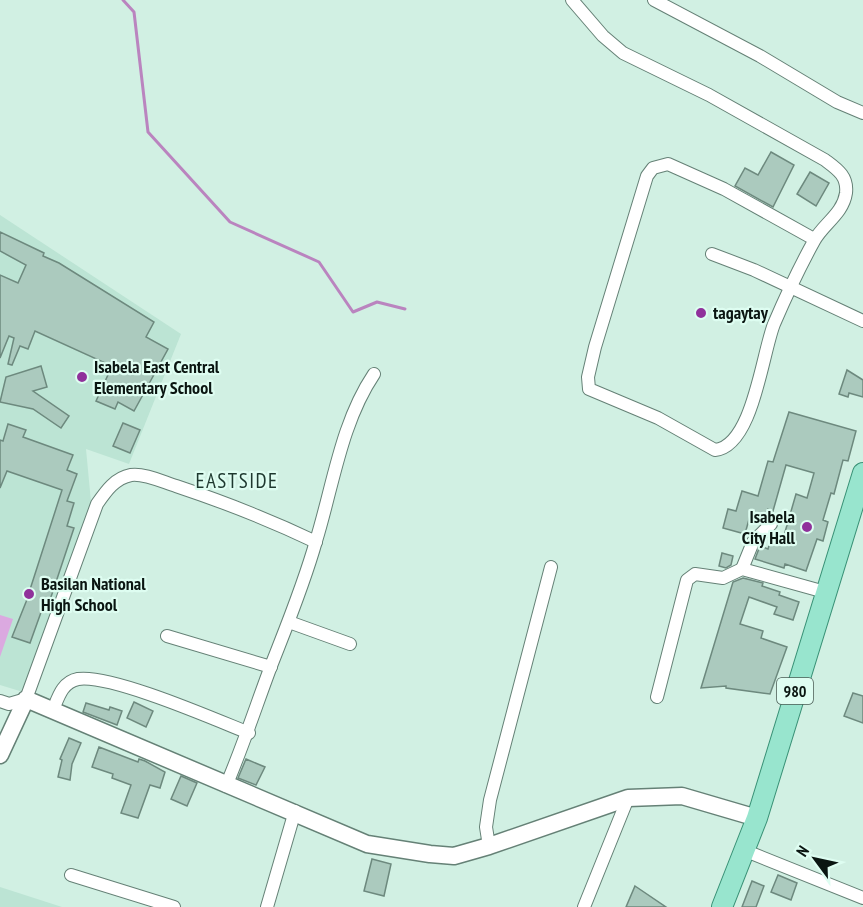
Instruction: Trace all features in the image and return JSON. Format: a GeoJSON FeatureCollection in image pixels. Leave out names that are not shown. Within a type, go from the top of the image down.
{"type":"FeatureCollection","features":[{"type":"Feature","properties":{"kind":"main road","name":"980"},"geometry":{"type":"LineString","coordinates":[[722,907],[746,851],[757,818],[825,592],[857,518],[863,472]]}},
{"type":"Feature","properties":{"kind":"street"},"geometry":{"type":"LineString","coordinates":[[572,0],[603,36],[623,53],[709,95],[837,169],[846,183],[841,209],[814,239],[773,326],[740,433],[723,449],[715,450],[658,418],[589,389],[588,377],[595,347],[647,176],[653,168],[668,164],[724,189],[814,239]]}},
{"type":"Feature","properties":{"kind":"street"},"geometry":{"type":"LineString","coordinates":[[654,0],[760,56],[837,102],[863,113]]}},
{"type":"Feature","properties":{"kind":"street"},"geometry":{"type":"LineString","coordinates":[[712,254],[791,287],[863,321]]}},
{"type":"Feature","properties":{"kind":"street"},"geometry":{"type":"LineString","coordinates":[[226,786],[249,733],[289,622],[316,542],[341,448],[361,397],[374,374]]}},
{"type":"Feature","properties":{"kind":"street"},"geometry":{"type":"LineString","coordinates":[[0,755],[26,699],[98,504],[111,486],[121,478],[133,475],[234,505],[316,542]]}},
{"type":"Feature","properties":{"kind":"street"},"geometry":{"type":"LineString","coordinates":[[742,569],[753,542],[771,524]]}},
{"type":"Feature","properties":{"kind":"street"},"geometry":{"type":"LineString","coordinates":[[489,846],[486,827],[490,800],[551,567]]}},
{"type":"Feature","properties":{"kind":"street"},"geometry":{"type":"LineString","coordinates":[[657,697],[687,580],[695,574],[723,578],[742,569],[825,592]]}},
{"type":"Feature","properties":{"kind":"street"},"geometry":{"type":"LineString","coordinates":[[289,622],[350,644]]}},
{"type":"Feature","properties":{"kind":"street"},"geometry":{"type":"LineString","coordinates":[[167,636],[271,667]]}},
{"type":"Feature","properties":{"kind":"street"},"geometry":{"type":"LineString","coordinates":[[53,710],[66,685],[76,679],[94,680],[176,704],[249,733]]}},
{"type":"Feature","properties":{"kind":"street"},"geometry":{"type":"LineString","coordinates":[[0,700],[9,704],[26,699],[226,786],[295,811],[367,844],[454,856],[628,798],[682,796],[757,818]]}},
{"type":"Feature","properties":{"kind":"street"},"geometry":{"type":"LineString","coordinates":[[584,907],[628,798]]}},
{"type":"Feature","properties":{"kind":"street"},"geometry":{"type":"LineString","coordinates":[[267,907],[295,811]]}},
{"type":"Feature","properties":{"kind":"street"},"geometry":{"type":"LineString","coordinates":[[746,851],[863,898]]}},
{"type":"Feature","properties":{"kind":"street"},"geometry":{"type":"LineString","coordinates":[[72,875],[174,907]]}},
{"type":"Feature","properties":{"kind":"shaded area"},"geometry":{"type":"Polygon","coordinates":[[[0,215],[181,334],[129,464],[86,449],[91,502],[23,692],[0,685],[0,215]]]}},
{"type":"Feature","properties":{"kind":"shaded area"},"geometry":{"type":"Polygon","coordinates":[[[0,615],[13,619],[0,657],[0,615]]]}},
{"type":"Feature","properties":{"kind":"shaded area"},"geometry":{"type":"Polygon","coordinates":[[[0,887],[62,907],[0,907],[0,887]]]}},
{"type":"Feature","properties":{"kind":"building"},"geometry":{"type":"Polygon","coordinates":[[[771,152],[794,165],[773,207],[735,186],[745,168],[758,175],[771,152]]]}},
{"type":"Feature","properties":{"kind":"building"},"geometry":{"type":"Polygon","coordinates":[[[810,172],[829,183],[816,206],[797,194],[810,172]]]}},
{"type":"Feature","properties":{"kind":"building"},"geometry":{"type":"Polygon","coordinates":[[[0,232],[44,253],[43,256],[59,263],[154,322],[146,337],[168,349],[134,411],[118,402],[115,409],[96,401],[112,366],[35,331],[28,349],[20,346],[12,365],[8,364],[14,338],[9,336],[0,358],[0,275],[18,283],[26,265],[0,251],[0,232]]]}},
{"type":"Feature","properties":{"kind":"building"},"geometry":{"type":"Polygon","coordinates":[[[41,366],[47,387],[33,391],[69,416],[61,428],[33,409],[0,402],[6,377],[41,366]]]}},
{"type":"Feature","properties":{"kind":"building"},"geometry":{"type":"Polygon","coordinates":[[[847,370],[863,380],[863,397],[849,393],[848,397],[839,394],[847,370]]]}},
{"type":"Feature","properties":{"kind":"building"},"geometry":{"type":"Polygon","coordinates":[[[789,412],[856,431],[848,461],[843,460],[834,494],[831,493],[823,520],[828,522],[823,541],[817,539],[806,571],[785,564],[784,568],[755,559],[760,546],[768,549],[772,535],[783,539],[796,494],[807,498],[814,473],[786,465],[773,511],[768,509],[766,516],[751,512],[745,534],[723,528],[728,509],[736,511],[742,491],[758,496],[768,461],[773,462],[789,412]]]}},
{"type":"Feature","properties":{"kind":"building"},"geometry":{"type":"Polygon","coordinates":[[[123,423],[140,430],[130,453],[113,446],[123,423]]]}},
{"type":"Feature","properties":{"kind":"building"},"geometry":{"type":"Polygon","coordinates":[[[8,424],[26,430],[23,437],[73,455],[67,470],[77,474],[67,501],[74,503],[67,526],[74,528],[48,606],[44,604],[30,643],[12,637],[26,602],[62,490],[7,471],[0,488],[0,440],[3,441],[8,424]]]}},
{"type":"Feature","properties":{"kind":"building"},"geometry":{"type":"Polygon","coordinates":[[[722,553],[733,556],[731,565],[726,568],[719,566],[722,553]]]}},
{"type":"Feature","properties":{"kind":"building"},"geometry":{"type":"Polygon","coordinates":[[[743,578],[763,583],[762,586],[780,592],[779,595],[799,602],[793,620],[774,614],[777,607],[749,597],[740,624],[763,631],[761,638],[787,647],[770,694],[726,688],[726,686],[701,688],[733,582],[743,578]]]}},
{"type":"Feature","properties":{"kind":"building"},"geometry":{"type":"Polygon","coordinates":[[[853,693],[863,696],[863,723],[844,716],[853,693]]]}},
{"type":"Feature","properties":{"kind":"building"},"geometry":{"type":"Polygon","coordinates":[[[134,702],[153,711],[146,727],[127,718],[134,702]]]}},
{"type":"Feature","properties":{"kind":"building"},"geometry":{"type":"Polygon","coordinates":[[[86,703],[109,710],[110,707],[122,711],[117,725],[83,712],[86,703]]]}},
{"type":"Feature","properties":{"kind":"building"},"geometry":{"type":"Polygon","coordinates":[[[69,738],[81,743],[72,764],[70,780],[58,777],[62,760],[60,759],[69,738]]]}},
{"type":"Feature","properties":{"kind":"building"},"geometry":{"type":"Polygon","coordinates":[[[99,747],[138,762],[139,759],[145,761],[165,772],[160,788],[150,785],[138,818],[121,813],[131,785],[112,778],[113,774],[92,767],[99,747]]]}},
{"type":"Feature","properties":{"kind":"building"},"geometry":{"type":"Polygon","coordinates":[[[246,759],[265,767],[256,785],[238,778],[246,759]]]}},
{"type":"Feature","properties":{"kind":"building"},"geometry":{"type":"Polygon","coordinates":[[[181,776],[197,783],[187,806],[171,799],[181,776]]]}},
{"type":"Feature","properties":{"kind":"building"},"geometry":{"type":"Polygon","coordinates":[[[372,859],[391,864],[384,896],[364,891],[372,859]]]}},
{"type":"Feature","properties":{"kind":"building"},"geometry":{"type":"Polygon","coordinates":[[[778,875],[797,883],[791,900],[771,892],[778,875]]]}},
{"type":"Feature","properties":{"kind":"building"},"geometry":{"type":"Polygon","coordinates":[[[752,881],[764,886],[756,907],[742,907],[752,881]]]}},
{"type":"Feature","properties":{"kind":"building"},"geometry":{"type":"Polygon","coordinates":[[[635,886],[666,907],[626,907],[635,886]]]}},
{"type":"Feature","properties":{"kind":"waterway"},"geometry":{"type":"LineString","coordinates":[[123,0],[134,12],[148,132],[230,222],[319,262],[353,312],[377,302],[405,309]]}},
{"type":"Feature","properties":{"kind":"place","name":"tagaytay"},"geometry":{"type":"Point","coordinates":[701,313]}},
{"type":"Feature","properties":{"kind":"place","name":"Isabela East Central Elementary School"},"geometry":{"type":"Point","coordinates":[82,377]}},
{"type":"Feature","properties":{"kind":"place","name":"Isabela City Hall"},"geometry":{"type":"Point","coordinates":[807,527]}},
{"type":"Feature","properties":{"kind":"place","name":"Basilan National High School"},"geometry":{"type":"Point","coordinates":[29,594]}},
{"type":"Feature","properties":{"kind":"district","name":"EASTSIDE"},"geometry":{"type":"Point","coordinates":[237,481]}}]}
